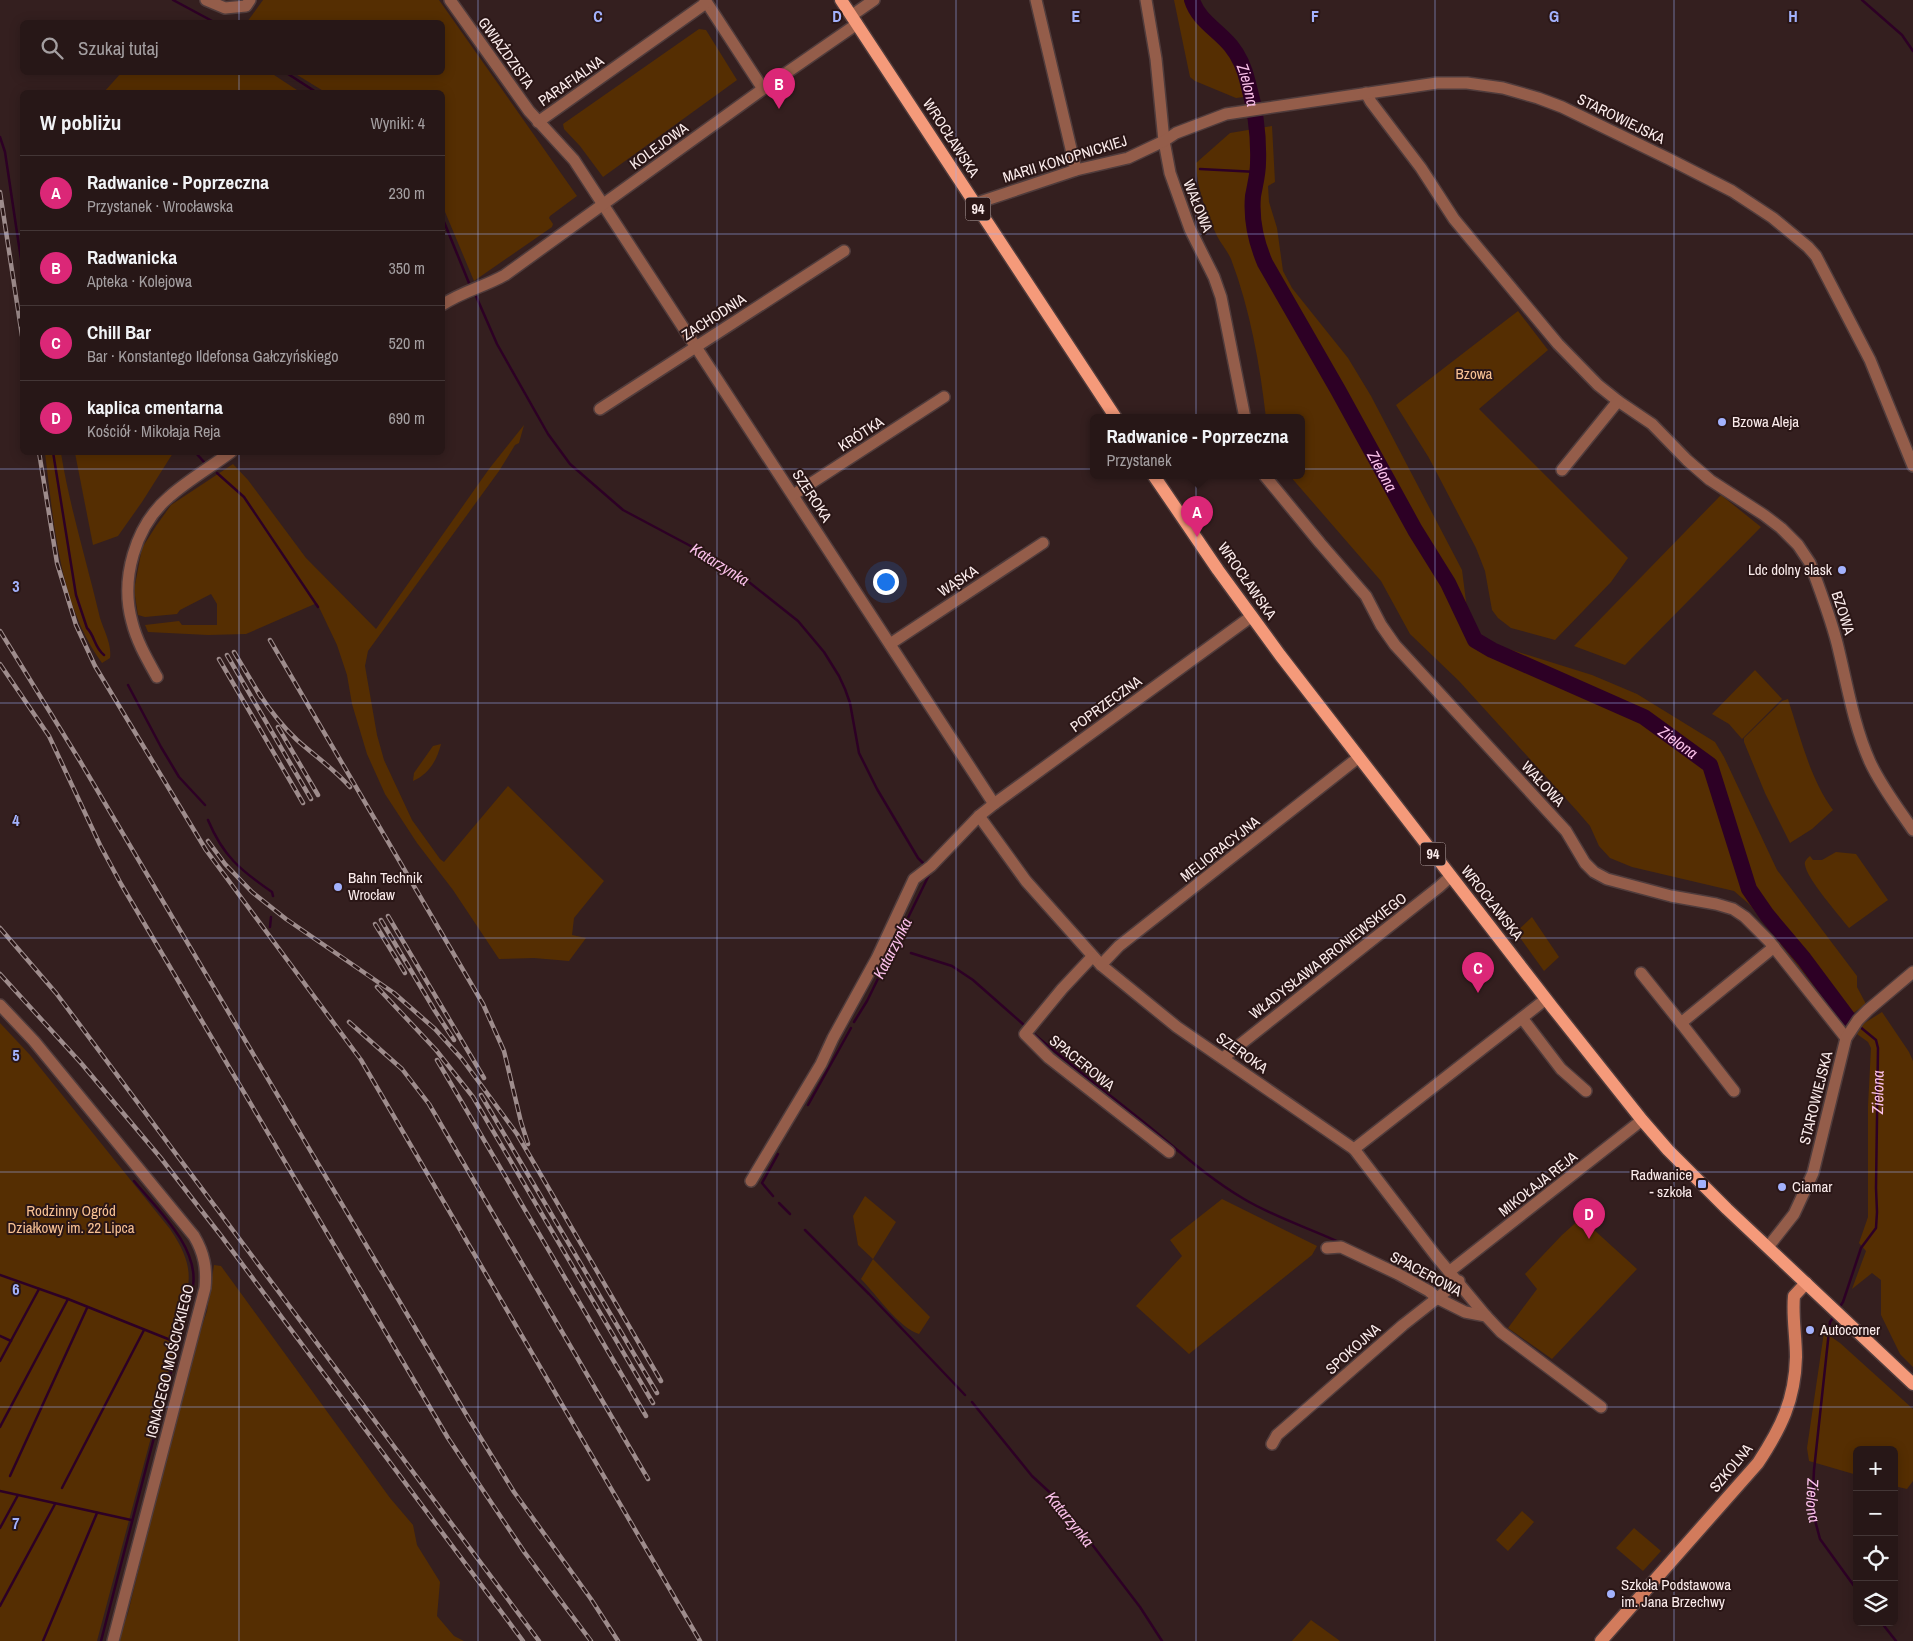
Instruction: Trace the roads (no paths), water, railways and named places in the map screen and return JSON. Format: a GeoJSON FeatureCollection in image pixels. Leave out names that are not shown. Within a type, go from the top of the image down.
{"type":"FeatureCollection","features":[{"type":"Feature","properties":{"kind":"main road","name":"WROCŁAWSKA"},"geometry":{"type":"LineString","coordinates":[[841,0],[1113,414]]}},
{"type":"Feature","properties":{"kind":"main road","name":"WROCŁAWSKA"},"geometry":{"type":"LineString","coordinates":[[1156,479],[1252,616],[1450,876],[1642,1120],[1668,1150],[1768,1247]]}},
{"type":"Feature","properties":{"kind":"main road","name":"94"},"geometry":{"type":"LineString","coordinates":[[1768,1247],[1913,1384]]}},
{"type":"Feature","properties":{"kind":"street"},"geometry":{"type":"LineString","coordinates":[[206,0],[225,8],[248,3]]}},
{"type":"Feature","properties":{"kind":"street","name":"GWIAŹDZISTA"},"geometry":{"type":"LineString","coordinates":[[450,0],[538,122]]}},
{"type":"Feature","properties":{"kind":"street","name":"KOLEJOWA"},"geometry":{"type":"LineString","coordinates":[[445,303],[457,295],[505,275],[763,89],[854,20],[874,0]]}},
{"type":"Feature","properties":{"kind":"street"},"geometry":{"type":"LineString","coordinates":[[1036,0],[1076,170]]}},
{"type":"Feature","properties":{"kind":"street","name":"WAŁOWA"},"geometry":{"type":"LineString","coordinates":[[1146,0],[1156,59],[1164,141],[1175,191],[1190,229],[1214,277],[1221,297],[1244,414]]}},
{"type":"Feature","properties":{"kind":"street"},"geometry":{"type":"LineString","coordinates":[[705,2],[763,89]]}},
{"type":"Feature","properties":{"kind":"street","name":"PARAFIALNA"},"geometry":{"type":"LineString","coordinates":[[603,204],[574,160],[538,122],[705,2]]}},
{"type":"Feature","properties":{"kind":"street","name":"STAROWIEJSKA"},"geometry":{"type":"LineString","coordinates":[[1164,141],[1176,133],[1220,116],[1264,108],[1456,82],[1491,85],[1521,92],[1562,107],[1732,191],[1765,213],[1808,247],[1816,256],[1877,375],[1913,466]]}},
{"type":"Feature","properties":{"kind":"street","name":"BZOWA"},"geometry":{"type":"LineString","coordinates":[[1366,94],[1420,168],[1454,219],[1558,344],[1598,385],[1652,424],[1687,460],[1710,480],[1781,528],[1806,554],[1833,627],[1855,723],[1881,783],[1913,830]]}},
{"type":"Feature","properties":{"kind":"street","name":"MARII KONOPNICKIEJ"},"geometry":{"type":"LineString","coordinates":[[974,204],[1076,170],[1128,158],[1164,141]]}},
{"type":"Feature","properties":{"kind":"street","name":"SZEROKA"},"geometry":{"type":"LineString","coordinates":[[603,204],[994,804]]}},
{"type":"Feature","properties":{"kind":"street","name":"ZACHODNIA"},"geometry":{"type":"LineString","coordinates":[[600,409],[844,251]]}},
{"type":"Feature","properties":{"kind":"street","name":"KRÓTKA"},"geometry":{"type":"LineString","coordinates":[[794,495],[944,397]]}},
{"type":"Feature","properties":{"kind":"street"},"geometry":{"type":"LineString","coordinates":[[1562,470],[1618,401]]}},
{"type":"Feature","properties":{"kind":"street"},"geometry":{"type":"LineString","coordinates":[[157,677],[141,648],[129,612],[130,569],[136,544],[149,518],[168,497],[227,455]]}},
{"type":"Feature","properties":{"kind":"street","name":"WAŁOWA"},"geometry":{"type":"LineString","coordinates":[[1267,479],[1366,596],[1381,626],[1395,645],[1566,830],[1585,863],[1594,872],[1608,879],[1635,887],[1733,909],[1745,917],[1771,944],[1848,1034]]}},
{"type":"Feature","properties":{"kind":"street","name":"WĄSKA"},"geometry":{"type":"LineString","coordinates":[[890,644],[1043,543]]}},
{"type":"Feature","properties":{"kind":"street","name":"POPRZECZNA"},"geometry":{"type":"LineString","coordinates":[[751,1181],[821,1064],[833,1038],[877,958],[914,879],[931,866],[979,816],[994,804],[1252,616]]}},
{"type":"Feature","properties":{"kind":"street","name":"MELIORACYJNA"},"geometry":{"type":"LineString","coordinates":[[1101,965],[1119,946],[1359,757]]}},
{"type":"Feature","properties":{"kind":"street","name":"SZEROKA"},"geometry":{"type":"LineString","coordinates":[[979,816],[1026,881],[1101,965],[1165,1018],[1354,1149],[1436,1256],[1459,1281],[1486,1316]]}},
{"type":"Feature","properties":{"kind":"street","name":"WŁADYSŁAWA BRONIEWSKIEGO"},"geometry":{"type":"LineString","coordinates":[[1223,1058],[1439,888],[1450,876]]}},
{"type":"Feature","properties":{"kind":"street"},"geometry":{"type":"LineString","coordinates":[[1681,1024],[1771,944]]}},
{"type":"Feature","properties":{"kind":"street","name":"SPACEROWA"},"geometry":{"type":"LineString","coordinates":[[1092,957],[1062,989],[1025,1034],[1049,1058],[1169,1152]]}},
{"type":"Feature","properties":{"kind":"street","name":"STAROWIEJSKA"},"geometry":{"type":"LineString","coordinates":[[1768,1247],[1794,1214],[1813,1173],[1848,1034],[1858,1020],[1913,972]]}},
{"type":"Feature","properties":{"kind":"street"},"geometry":{"type":"LineString","coordinates":[[1641,973],[1734,1091]]}},
{"type":"Feature","properties":{"kind":"street"},"geometry":{"type":"LineString","coordinates":[[1354,1149],[1546,999]]}},
{"type":"Feature","properties":{"kind":"street","name":"IGNACEGO MOŚCICKIEGO"},"geometry":{"type":"LineString","coordinates":[[0,1005],[34,1041],[183,1222],[194,1236],[205,1258],[206,1275],[203,1293],[113,1641]]}},
{"type":"Feature","properties":{"kind":"street"},"geometry":{"type":"LineString","coordinates":[[1522,1018],[1561,1069],[1586,1091]]}},
{"type":"Feature","properties":{"kind":"street","name":"MIKOŁAJA REJA"},"geometry":{"type":"LineString","coordinates":[[1450,1271],[1642,1120]]}},
{"type":"Feature","properties":{"kind":"street","name":"SPACEROWA"},"geometry":{"type":"LineString","coordinates":[[1327,1248],[1341,1247],[1398,1274],[1429,1291],[1437,1298],[1465,1312],[1486,1316]]}},
{"type":"Feature","properties":{"kind":"street","name":"SPOKOJNA"},"geometry":{"type":"LineString","coordinates":[[1272,1444],[1277,1435],[1403,1325],[1459,1281]]}},
{"type":"Feature","properties":{"kind":"street","name":"SZKOLNA"},"geometry":{"type":"LineString","coordinates":[[1601,1641],[1758,1463],[1771,1444],[1791,1400],[1795,1364],[1794,1296],[1806,1282]]}},
{"type":"Feature","properties":{"kind":"street"},"geometry":{"type":"LineString","coordinates":[[1486,1316],[1500,1332],[1601,1407]]}},
{"type":"Feature","properties":{"kind":"waterway","name":"Katarzynka"},"geometry":{"type":"LineString","coordinates":[[173,0],[210,20]]}},
{"type":"Feature","properties":{"kind":"waterway","name":"Zielona"},"geometry":{"type":"LineString","coordinates":[[1192,0],[1204,19],[1234,50],[1247,78],[1255,112],[1258,143],[1258,171],[1253,196],[1254,222],[1259,247],[1265,263],[1415,530],[1448,583],[1475,640],[1492,650],[1644,717],[1710,765],[1749,889],[1767,915],[1804,959],[1848,1018]]}},
{"type":"Feature","properties":{"kind":"waterway"},"geometry":{"type":"LineString","coordinates":[[1862,0],[1902,35],[1913,51]]}},
{"type":"Feature","properties":{"kind":"waterway","name":"Katarzynka"},"geometry":{"type":"LineString","coordinates":[[290,75],[313,90]]}},
{"type":"Feature","properties":{"kind":"waterway"},"geometry":{"type":"LineString","coordinates":[[0,137],[5,152],[20,253]]}},
{"type":"Feature","properties":{"kind":"waterway"},"geometry":{"type":"LineString","coordinates":[[1200,169],[1257,172]]}},
{"type":"Feature","properties":{"kind":"waterway","name":"Katarzynka"},"geometry":{"type":"LineString","coordinates":[[445,224],[469,283]]}},
{"type":"Feature","properties":{"kind":"waterway","name":"Katarzynka"},"geometry":{"type":"LineString","coordinates":[[476,296],[497,344],[548,434],[570,464],[623,510],[730,567],[798,621],[824,652],[839,676],[850,703],[859,753],[877,789],[918,858],[924,864]]}},
{"type":"Feature","properties":{"kind":"waterway"},"geometry":{"type":"LineString","coordinates":[[53,455],[76,595],[87,628],[92,634],[98,649],[104,655]]}},
{"type":"Feature","properties":{"kind":"waterway"},"geometry":{"type":"LineString","coordinates":[[198,455],[204,462]]}},
{"type":"Feature","properties":{"kind":"waterway"},"geometry":{"type":"LineString","coordinates":[[217,473],[244,497],[318,607]]}},
{"type":"Feature","properties":{"kind":"waterway"},"geometry":{"type":"LineString","coordinates":[[128,685],[179,777],[205,805]]}},
{"type":"Feature","properties":{"kind":"waterway"},"geometry":{"type":"LineString","coordinates":[[208,820],[226,853],[251,877],[272,892],[273,896]]}},
{"type":"Feature","properties":{"kind":"waterway","name":"Katarzynka"},"geometry":{"type":"LineString","coordinates":[[854,1022],[867,1001],[929,875]]}},
{"type":"Feature","properties":{"kind":"waterway"},"geometry":{"type":"LineString","coordinates":[[270,927],[271,917]]}},
{"type":"Feature","properties":{"kind":"waterway","name":"Katarzynka"},"geometry":{"type":"LineString","coordinates":[[893,946],[901,948]]}},
{"type":"Feature","properties":{"kind":"waterway"},"geometry":{"type":"LineString","coordinates":[[911,953],[952,966],[973,980],[1024,1025]]}},
{"type":"Feature","properties":{"kind":"waterway","name":"Zielona"},"geometry":{"type":"LineString","coordinates":[[1839,1308],[1843,1302],[1861,1248],[1876,1228],[1878,1048],[1876,1040],[1859,1026]]}},
{"type":"Feature","properties":{"kind":"waterway","name":"Katarzynka"},"geometry":{"type":"LineString","coordinates":[[808,1105],[851,1028]]}},
{"type":"Feature","properties":{"kind":"waterway"},"geometry":{"type":"LineString","coordinates":[[1034,1034],[1191,1161],[1230,1190],[1267,1211],[1341,1243]]}},
{"type":"Feature","properties":{"kind":"waterway","name":"Katarzynka"},"geometry":{"type":"LineString","coordinates":[[773,1196],[762,1183],[778,1154]]}},
{"type":"Feature","properties":{"kind":"waterway"},"geometry":{"type":"LineString","coordinates":[[134,1181],[174,1229],[190,1257],[193,1271],[193,1286],[178,1346]]}},
{"type":"Feature","properties":{"kind":"waterway","name":"Katarzynka"},"geometry":{"type":"LineString","coordinates":[[779,1203],[790,1214]]}},
{"type":"Feature","properties":{"kind":"waterway","name":"Katarzynka"},"geometry":{"type":"LineString","coordinates":[[805,1230],[965,1395]]}},
{"type":"Feature","properties":{"kind":"waterway"},"geometry":{"type":"LineString","coordinates":[[0,1275],[68,1299],[178,1343]]}},
{"type":"Feature","properties":{"kind":"waterway"},"geometry":{"type":"LineString","coordinates":[[1423,1281],[1433,1286]]}},
{"type":"Feature","properties":{"kind":"waterway"},"geometry":{"type":"LineString","coordinates":[[0,1361],[39,1289]]}},
{"type":"Feature","properties":{"kind":"waterway"},"geometry":{"type":"LineString","coordinates":[[0,1427],[68,1299]]}},
{"type":"Feature","properties":{"kind":"waterway"},"geometry":{"type":"LineString","coordinates":[[10,1476],[87,1308]]}},
{"type":"Feature","properties":{"kind":"waterway","name":"Zielona"},"geometry":{"type":"LineString","coordinates":[[1835,1315],[1830,1322],[1814,1470],[1812,1509],[1820,1539],[1853,1584]]}},
{"type":"Feature","properties":{"kind":"waterway"},"geometry":{"type":"LineString","coordinates":[[62,1488],[144,1330]]}},
{"type":"Feature","properties":{"kind":"waterway"},"geometry":{"type":"LineString","coordinates":[[0,1336],[11,1341]]}},
{"type":"Feature","properties":{"kind":"waterway"},"geometry":{"type":"LineString","coordinates":[[101,1641],[176,1353]]}},
{"type":"Feature","properties":{"kind":"waterway","name":"Katarzynka"},"geometry":{"type":"LineString","coordinates":[[972,1402],[1032,1476],[1058,1500],[1140,1607],[1162,1641]]}},
{"type":"Feature","properties":{"kind":"waterway"},"geometry":{"type":"LineString","coordinates":[[0,1491],[131,1520]]}},
{"type":"Feature","properties":{"kind":"waterway"},"geometry":{"type":"LineString","coordinates":[[0,1528],[18,1495]]}},
{"type":"Feature","properties":{"kind":"waterway"},"geometry":{"type":"LineString","coordinates":[[0,1606],[55,1504]]}},
{"type":"Feature","properties":{"kind":"waterway"},"geometry":{"type":"LineString","coordinates":[[43,1641],[97,1513]]}},
{"type":"Feature","properties":{"kind":"waterway","name":"Zielona"},"geometry":{"type":"LineString","coordinates":[[1884,1626],[1896,1641]]}},
{"type":"Feature","properties":{"kind":"railway"},"geometry":{"type":"LineString","coordinates":[[0,192],[20,323]]}},
{"type":"Feature","properties":{"kind":"railway"},"geometry":{"type":"LineString","coordinates":[[39,455],[57,563],[76,625],[95,666],[206,850],[361,1060],[700,1641]]}},
{"type":"Feature","properties":{"kind":"railway"},"geometry":{"type":"LineString","coordinates":[[0,631],[80,761],[469,1419],[514,1492],[591,1599],[618,1641]]}},
{"type":"Feature","properties":{"kind":"railway"},"geometry":{"type":"LineString","coordinates":[[270,640],[483,1004],[504,1051],[528,1144]]}},
{"type":"Feature","properties":{"kind":"railway"},"geometry":{"type":"LineString","coordinates":[[234,652],[261,697]]}},
{"type":"Feature","properties":{"kind":"railway"},"geometry":{"type":"LineString","coordinates":[[227,655],[311,799]]}},
{"type":"Feature","properties":{"kind":"railway"},"geometry":{"type":"LineString","coordinates":[[219,659],[303,803]]}},
{"type":"Feature","properties":{"kind":"railway"},"geometry":{"type":"LineString","coordinates":[[0,664],[49,736],[100,845],[121,884],[448,1438],[525,1553],[591,1641]]}},
{"type":"Feature","properties":{"kind":"railway"},"geometry":{"type":"LineString","coordinates":[[258,692],[291,735],[331,768],[350,787]]}},
{"type":"Feature","properties":{"kind":"railway"},"geometry":{"type":"LineString","coordinates":[[278,727],[318,795]]}},
{"type":"Feature","properties":{"kind":"railway"},"geometry":{"type":"LineString","coordinates":[[208,841],[225,864],[252,892],[286,919],[394,993],[435,1029],[462,1059],[517,1134],[661,1381]]}},
{"type":"Feature","properties":{"kind":"railway"},"geometry":{"type":"LineString","coordinates":[[388,916],[484,1078]]}},
{"type":"Feature","properties":{"kind":"railway"},"geometry":{"type":"LineString","coordinates":[[381,920],[454,1040]]}},
{"type":"Feature","properties":{"kind":"railway"},"geometry":{"type":"LineString","coordinates":[[375,924],[405,973]]}},
{"type":"Feature","properties":{"kind":"railway"},"geometry":{"type":"LineString","coordinates":[[0,928],[56,993],[539,1641]]}},
{"type":"Feature","properties":{"kind":"railway"},"geometry":{"type":"LineString","coordinates":[[0,974],[81,1063],[160,1157],[222,1237],[523,1641]]}},
{"type":"Feature","properties":{"kind":"railway"},"geometry":{"type":"LineString","coordinates":[[377,987],[436,1050],[473,1097],[653,1403]]}},
{"type":"Feature","properties":{"kind":"railway"},"geometry":{"type":"LineString","coordinates":[[349,1022],[402,1069],[429,1104],[648,1479]]}},
{"type":"Feature","properties":{"kind":"railway"},"geometry":{"type":"LineString","coordinates":[[437,1060],[646,1416]]}},
{"type":"Feature","properties":{"kind":"railway"},"geometry":{"type":"LineString","coordinates":[[481,1095],[657,1393]]}},
{"type":"Feature","properties":{"kind":"place","name":"Radwanicka"},"geometry":{"type":"Point","coordinates":[779,109]}},
{"type":"Feature","properties":{"kind":"place","name":"Bzowa Aleja"},"geometry":{"type":"Point","coordinates":[1722,422]}},
{"type":"Feature","properties":{"kind":"place","name":"Radwanice - Poprzeczna"},"geometry":{"type":"Point","coordinates":[1197,537]}},
{"type":"Feature","properties":{"kind":"place","name":"Ldc dolny slask"},"geometry":{"type":"Point","coordinates":[1842,570]}},
{"type":"Feature","properties":{"kind":"place","name":"Bahn Technik Wrocław"},"geometry":{"type":"Point","coordinates":[338,887]}},
{"type":"Feature","properties":{"kind":"place","name":"Chill Bar"},"geometry":{"type":"Point","coordinates":[1478,993]}},
{"type":"Feature","properties":{"kind":"place","name":"Radwanice - szkoła"},"geometry":{"type":"Point","coordinates":[1702,1184]}},
{"type":"Feature","properties":{"kind":"place","name":"Ciamar"},"geometry":{"type":"Point","coordinates":[1782,1187]}},
{"type":"Feature","properties":{"kind":"place","name":"kaplica cmentarna"},"geometry":{"type":"Point","coordinates":[1589,1239]}},
{"type":"Feature","properties":{"kind":"place","name":"Autocorner"},"geometry":{"type":"Point","coordinates":[1810,1330]}},
{"type":"Feature","properties":{"kind":"place","name":"Szkoła Podstawowa im. Jana Brzechwy"},"geometry":{"type":"Point","coordinates":[1611,1594]}},
{"type":"Feature","properties":{"kind":"park label","name":"Bzowa"},"geometry":{"type":"Point","coordinates":[1474,374]}},
{"type":"Feature","properties":{"kind":"park label","name":"Rodzinny Ogród Działkowy im. 22 Lipca"},"geometry":{"type":"Point","coordinates":[71,1220]}}]}
